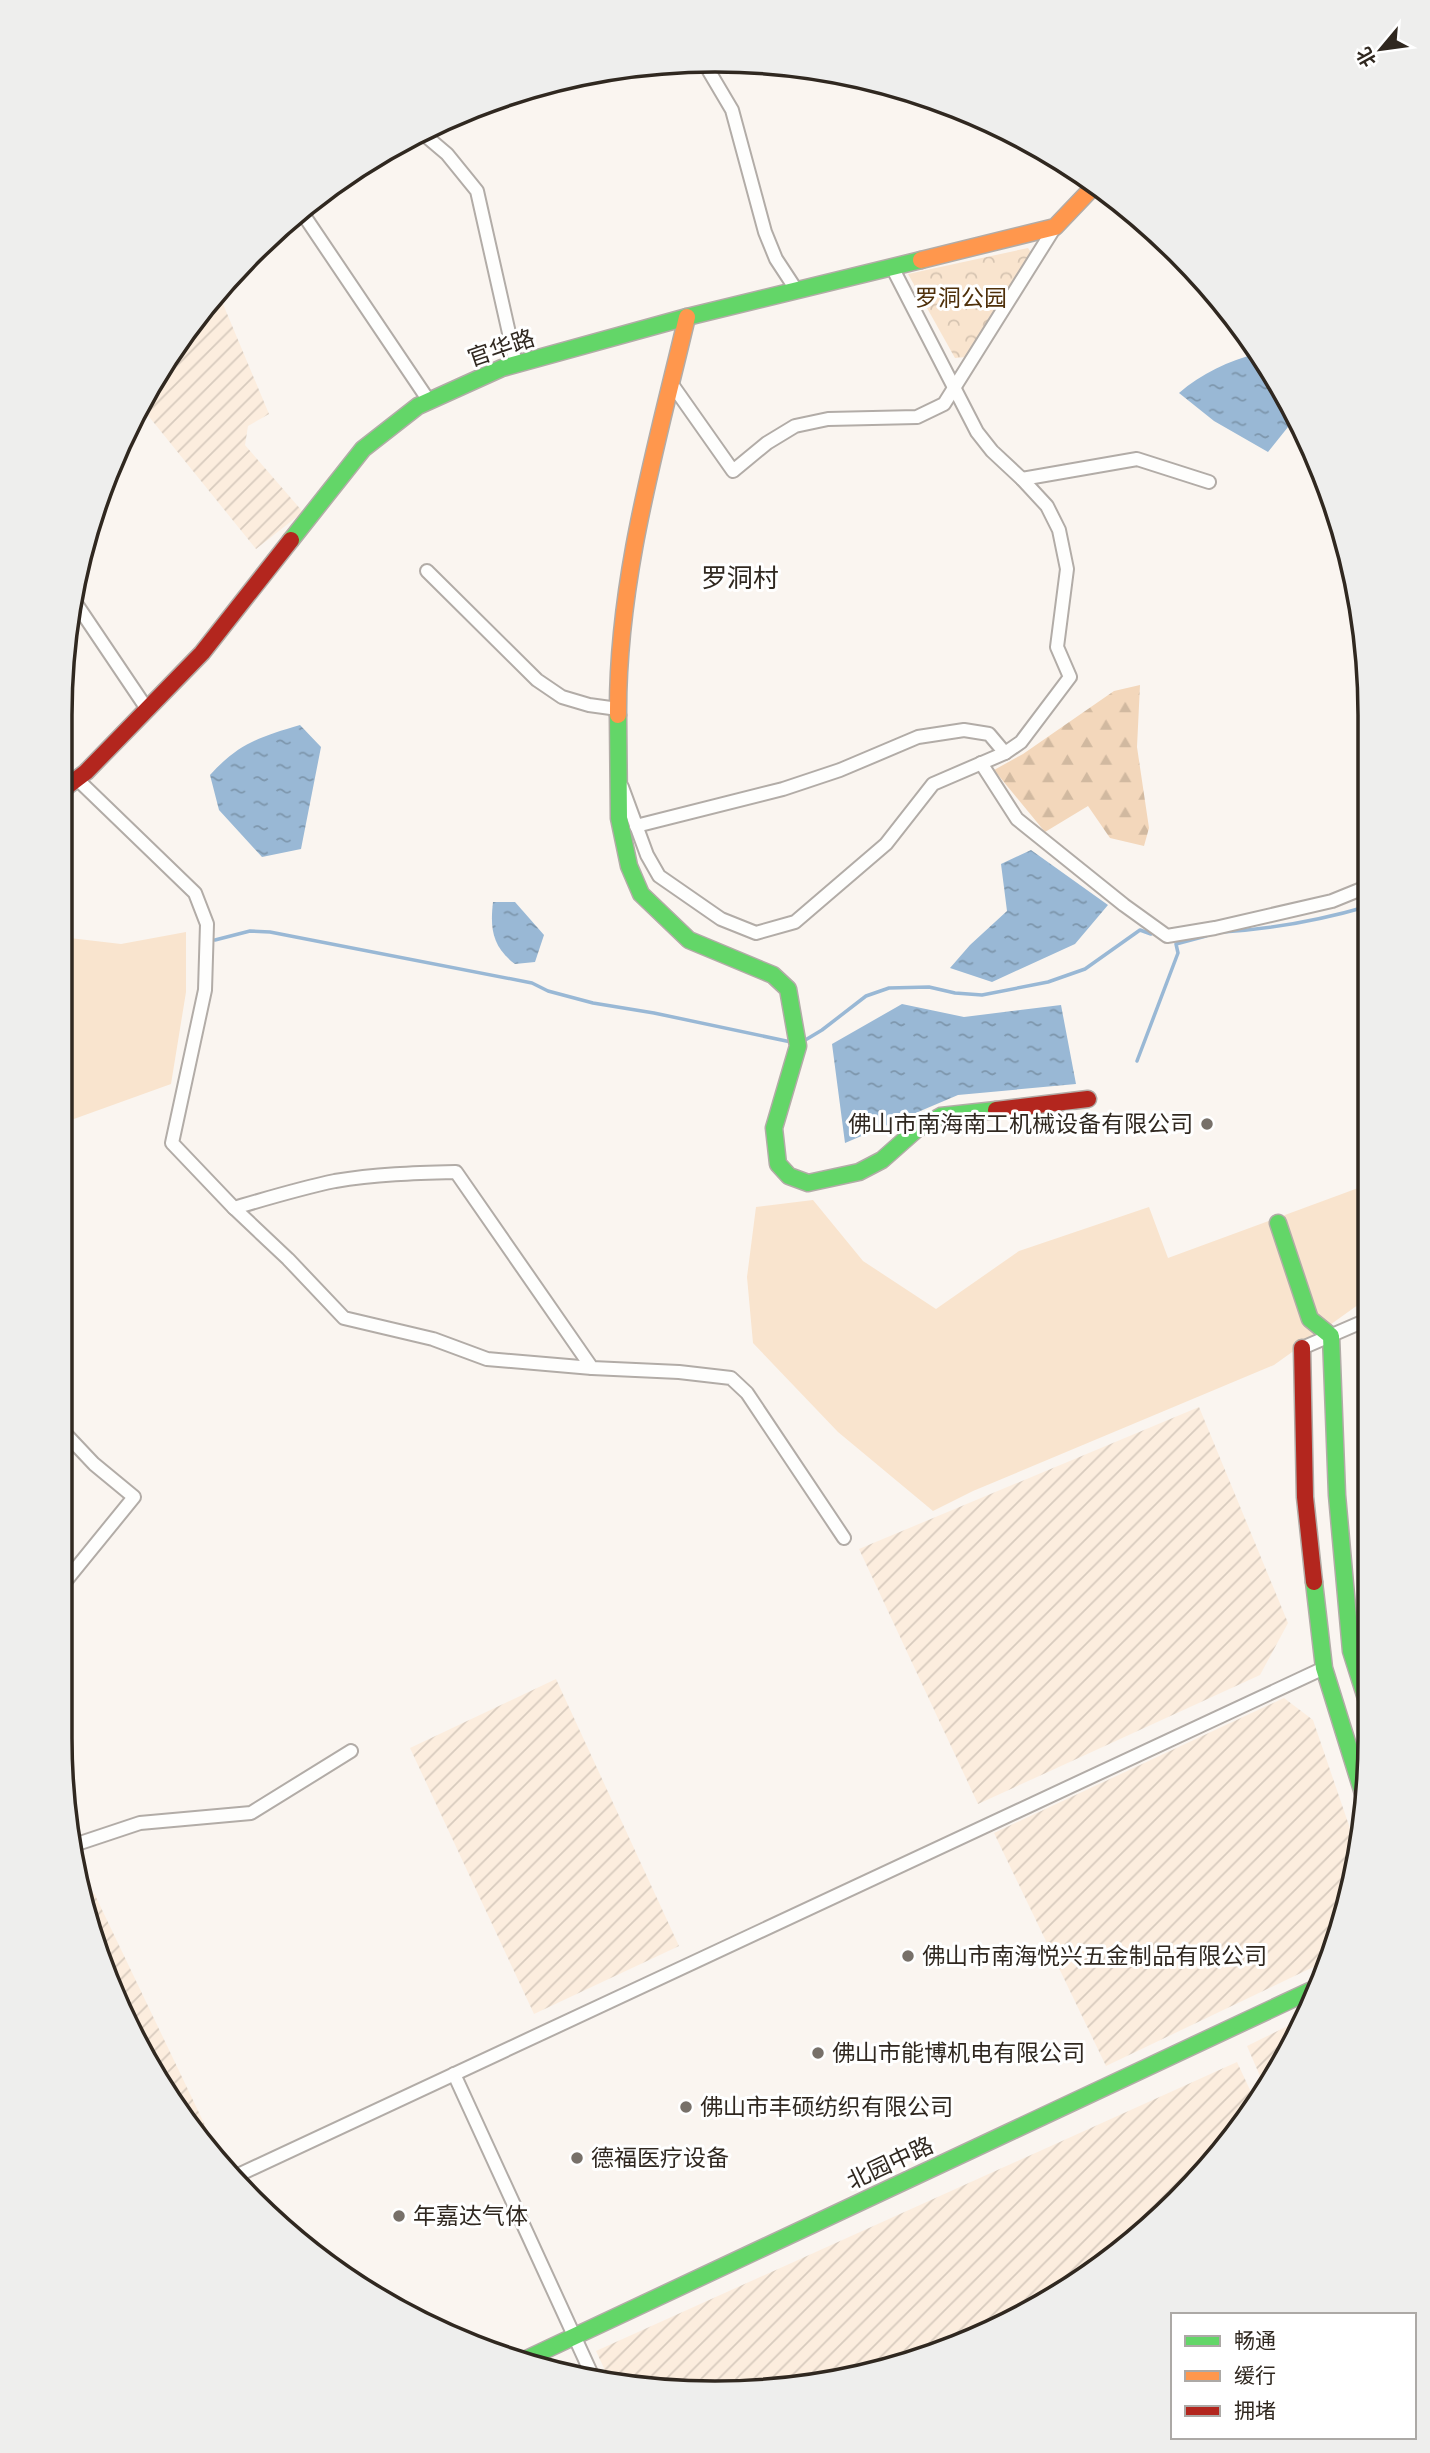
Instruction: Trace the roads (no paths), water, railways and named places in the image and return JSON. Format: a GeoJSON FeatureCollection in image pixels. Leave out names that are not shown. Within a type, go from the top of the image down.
{"type":"FeatureCollection","features":[{"type":"Feature","properties":{"kind":"street"},"geometry":{"type":"LineString","coordinates":[[710,72],[732,110],[765,232],[776,259],[797,290]]}},
{"type":"Feature","properties":{"kind":"street"},"geometry":{"type":"LineString","coordinates":[[429,139],[447,154],[477,191],[516,364]]}},
{"type":"Feature","properties":{"kind":"street"},"geometry":{"type":"LineString","coordinates":[[671,383],[733,471],[767,443],[795,426],[828,419],[917,417],[944,404],[1055,228],[1089,192]]}},
{"type":"Feature","properties":{"kind":"street"},"geometry":{"type":"LineString","coordinates":[[306,219],[429,401]]}},
{"type":"Feature","properties":{"kind":"street","name":"官华路"},"geometry":{"type":"LineString","coordinates":[[72,783],[86,772],[202,653],[363,449],[418,406],[516,364],[687,317],[1055,228]]}},
{"type":"Feature","properties":{"kind":"street"},"geometry":{"type":"LineString","coordinates":[[618,778],[647,855],[659,876],[720,919],[756,933],[795,922],[886,844],[933,784],[1004,753],[1021,741],[1070,677],[1057,647],[1067,569],[1059,530],[1047,506],[992,451],[977,432],[892,267]]}},
{"type":"Feature","properties":{"kind":"street"},"geometry":{"type":"LineString","coordinates":[[687,317],[640,517],[626,592],[618,709],[618,818],[629,866],[641,894],[689,940],[773,975],[788,989],[797,1043],[774,1128],[778,1164],[789,1176],[808,1183],[859,1172],[882,1160],[917,1129],[941,1115],[1087,1099]]}},
{"type":"Feature","properties":{"kind":"street"},"geometry":{"type":"LineString","coordinates":[[1022,479],[1137,459],[1209,482]]}},
{"type":"Feature","properties":{"kind":"street"},"geometry":{"type":"LineString","coordinates":[[427,571],[537,680],[562,696],[589,705],[618,709]]}},
{"type":"Feature","properties":{"kind":"street"},"geometry":{"type":"LineString","coordinates":[[81,610],[148,709]]}},
{"type":"Feature","properties":{"kind":"street"},"geometry":{"type":"LineString","coordinates":[[636,826],[783,789],[839,770],[918,737],[964,730],[989,734],[1004,753]]}},
{"type":"Feature","properties":{"kind":"street"},"geometry":{"type":"LineString","coordinates":[[981,763],[1017,819],[1167,936],[1215,928],[1332,901],[1358,890]]}},
{"type":"Feature","properties":{"kind":"street"},"geometry":{"type":"LineString","coordinates":[[77,779],[195,893],[207,924],[205,989],[172,1143],[344,1318],[433,1339],[487,1359],[731,1378],[747,1392],[844,1538]]}},
{"type":"Feature","properties":{"kind":"street"},"geometry":{"type":"LineString","coordinates":[[234,1208],[337,1181],[413,1173],[456,1172],[592,1368]]}},
{"type":"Feature","properties":{"kind":"street"},"geometry":{"type":"LineString","coordinates":[[1278,1223],[1310,1319],[1331,1336],[1337,1495],[1351,1651],[1358,1673]]}},
{"type":"Feature","properties":{"kind":"street"},"geometry":{"type":"LineString","coordinates":[[1357,1775],[1324,1668],[1305,1497],[1303,1348],[1358,1324]]}},
{"type":"Feature","properties":{"kind":"street"},"geometry":{"type":"LineString","coordinates":[[72,1441],[94,1464],[134,1497],[72,1573]]}},
{"type":"Feature","properties":{"kind":"street"},"geometry":{"type":"LineString","coordinates":[[242,2173],[1324,1668]]}},
{"type":"Feature","properties":{"kind":"street"},"geometry":{"type":"LineString","coordinates":[[81,1843],[140,1823],[251,1813],[351,1751]]}},
{"type":"Feature","properties":{"kind":"street","name":"北园中路"},"geometry":{"type":"LineString","coordinates":[[547,2358],[577,2341],[1305,1993]]}},
{"type":"Feature","properties":{"kind":"street","name":"北园中路"},"geometry":{"type":"LineString","coordinates":[[537,2356],[577,2341],[1299,2008]]}},
{"type":"Feature","properties":{"kind":"street"},"geometry":{"type":"LineString","coordinates":[[454,2074],[589,2369]]}},
{"type":"Feature","properties":{"kind":"water"},"geometry":{"type":"Polygon","coordinates":[[[1249,356],[1289,425],[1268,452],[1214,421],[1179,393],[1216,369],[1249,356]]]}},
{"type":"Feature","properties":{"kind":"water"},"geometry":{"type":"Polygon","coordinates":[[[300,725],[321,747],[301,849],[262,857],[219,810],[210,775],[231,755],[251,742],[300,725]]]}},
{"type":"Feature","properties":{"kind":"water"},"geometry":{"type":"Polygon","coordinates":[[[1031,850],[1108,905],[1075,944],[992,982],[950,968],[970,945],[1007,911],[1001,864],[1031,850]]]}},
{"type":"Feature","properties":{"kind":"water"},"geometry":{"type":"Polygon","coordinates":[[[493,902],[515,902],[544,935],[535,962],[515,964],[501,951],[494,936],[493,902]]]}},
{"type":"Feature","properties":{"kind":"water"},"geometry":{"type":"Polygon","coordinates":[[[902,1004],[964,1017],[1061,1005],[1076,1084],[958,1095],[845,1143],[832,1044],[902,1004]]]}},
{"type":"Feature","properties":{"kind":"waterway"},"geometry":{"type":"LineString","coordinates":[[1223,932],[1297,923],[1358,909]]}},
{"type":"Feature","properties":{"kind":"waterway"},"geometry":{"type":"LineString","coordinates":[[802,1042],[866,996],[889,988],[929,987],[982,995],[1048,982],[1085,969],[1140,930],[1151,934]]}},
{"type":"Feature","properties":{"kind":"waterway"},"geometry":{"type":"LineString","coordinates":[[215,940],[250,931],[270,932],[532,983],[548,991],[593,1003],[791,1042]]}},
{"type":"Feature","properties":{"kind":"waterway"},"geometry":{"type":"LineString","coordinates":[[1137,1061],[1178,953],[1176,944],[1206,936]]}},
{"type":"Feature","properties":{"kind":"place","name":"佛山市南海南工机械设备有限公司"},"geometry":{"type":"Point","coordinates":[1207,1124]}},
{"type":"Feature","properties":{"kind":"place","name":"佛山市南海悦兴五金制品有限公司"},"geometry":{"type":"Point","coordinates":[908,1956]}},
{"type":"Feature","properties":{"kind":"place","name":"佛山市能博机电有限公司"},"geometry":{"type":"Point","coordinates":[818,2053]}},
{"type":"Feature","properties":{"kind":"place","name":"佛山市丰硕纺织有限公司"},"geometry":{"type":"Point","coordinates":[686,2107]}},
{"type":"Feature","properties":{"kind":"place","name":"德福医疗设备"},"geometry":{"type":"Point","coordinates":[577,2158]}},
{"type":"Feature","properties":{"kind":"place","name":"年嘉达气体"},"geometry":{"type":"Point","coordinates":[399,2216]}},
{"type":"Feature","properties":{"kind":"district","name":"罗洞村"},"geometry":{"type":"Point","coordinates":[740,578]}},
{"type":"Feature","properties":{"kind":"park label","name":"罗洞公园"},"geometry":{"type":"Point","coordinates":[961,298]}}]}
